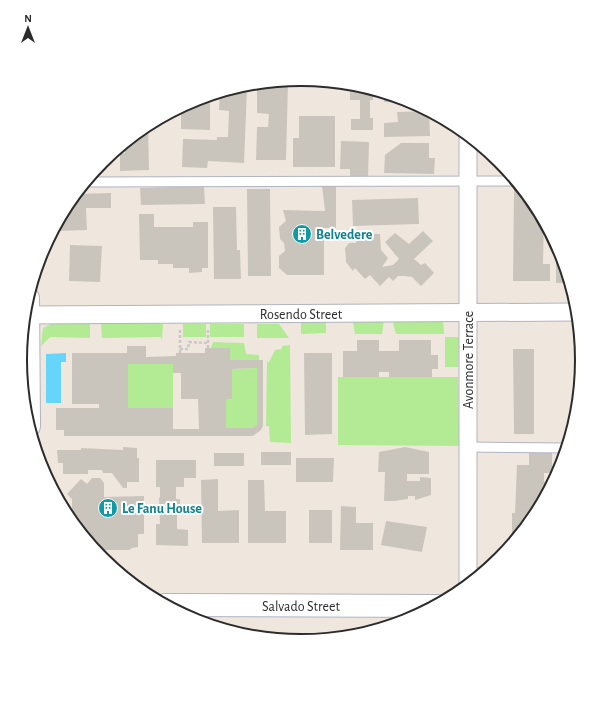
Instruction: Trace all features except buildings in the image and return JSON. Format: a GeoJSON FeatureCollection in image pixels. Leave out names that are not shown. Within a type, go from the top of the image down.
{"type":"FeatureCollection","features":[{"type":"Feature","properties":{"kind":"street","name":"Avonmore Terrace"},"geometry":{"type":"LineString","coordinates":[[468,142],[468,447],[474,574]]}},
{"type":"Feature","properties":{"kind":"street","name":"Rosendo Street"},"geometry":{"type":"LineString","coordinates":[[32,309],[467,314],[572,312]]}},
{"type":"Feature","properties":{"kind":"street"},"geometry":{"type":"LineString","coordinates":[[27,354],[28,369]]}},
{"type":"Feature","properties":{"kind":"street","name":"Salvado Street"},"geometry":{"type":"LineString","coordinates":[[177,605],[425,606]]}},
{"type":"Feature","properties":{"kind":"lane"},"geometry":{"type":"LineString","coordinates":[[93,182],[509,181]]}},
{"type":"Feature","properties":{"kind":"lane"},"geometry":{"type":"LineString","coordinates":[[468,447],[561,448]]}},
{"type":"Feature","properties":{"kind":"path"},"geometry":{"type":"LineString","coordinates":[[180,328],[180,353]]}},
{"type":"Feature","properties":{"kind":"path"},"geometry":{"type":"LineString","coordinates":[[208,328],[208,348]]}},
{"type":"Feature","properties":{"kind":"path"},"geometry":{"type":"LineString","coordinates":[[180,349],[188,349],[189,342],[208,343]]}},
{"type":"Feature","properties":{"kind":"green space"},"geometry":{"type":"Polygon","coordinates":[[[301,321],[326,321],[326,333],[301,334],[301,321]]]}},
{"type":"Feature","properties":{"kind":"green space"},"geometry":{"type":"Polygon","coordinates":[[[384,321],[382,334],[355,334],[353,322],[384,321]]]}},
{"type":"Feature","properties":{"kind":"green space"},"geometry":{"type":"Polygon","coordinates":[[[395,321],[443,321],[444,334],[396,334],[393,323],[395,321]]]}},
{"type":"Feature","properties":{"kind":"green space"},"geometry":{"type":"Polygon","coordinates":[[[51,324],[90,324],[90,338],[50,337],[41,346],[43,328],[51,324]]]}},
{"type":"Feature","properties":{"kind":"green space"},"geometry":{"type":"Polygon","coordinates":[[[101,324],[163,324],[162,341],[161,337],[102,338],[101,324]]]}},
{"type":"Feature","properties":{"kind":"green space"},"geometry":{"type":"Polygon","coordinates":[[[183,324],[206,324],[206,337],[183,337],[183,324]]]}},
{"type":"Feature","properties":{"kind":"green space"},"geometry":{"type":"Polygon","coordinates":[[[210,324],[244,324],[244,337],[210,337],[210,324]]]}},
{"type":"Feature","properties":{"kind":"green space"},"geometry":{"type":"Polygon","coordinates":[[[257,324],[279,324],[289,338],[257,338],[257,324]]]}},
{"type":"Feature","properties":{"kind":"green space"},"geometry":{"type":"Polygon","coordinates":[[[445,337],[458,337],[459,339],[458,367],[445,367],[445,337]]]}},
{"type":"Feature","properties":{"kind":"green space"},"geometry":{"type":"Polygon","coordinates":[[[213,342],[244,343],[246,354],[259,355],[259,360],[230,360],[229,348],[211,348],[213,342]]]}},
{"type":"Feature","properties":{"kind":"green space"},"geometry":{"type":"Polygon","coordinates":[[[290,345],[291,443],[270,442],[269,426],[266,426],[267,362],[269,362],[275,350],[282,349],[282,346],[290,345]]]}},
{"type":"Feature","properties":{"kind":"green space"},"geometry":{"type":"Polygon","coordinates":[[[128,364],[173,364],[173,408],[128,408],[128,364]]]}},
{"type":"Feature","properties":{"kind":"green space"},"geometry":{"type":"Polygon","coordinates":[[[257,368],[257,425],[252,428],[226,428],[226,400],[232,399],[232,369],[257,368]]]}},
{"type":"Feature","properties":{"kind":"green space"},"geometry":{"type":"Polygon","coordinates":[[[338,377],[458,377],[459,446],[338,445],[338,377]]]}},
{"type":"Feature","properties":{"kind":"water"},"geometry":{"type":"Polygon","coordinates":[[[66,353],[66,362],[61,362],[61,403],[46,403],[46,354],[66,353]]]}},
{"type":"Feature","properties":{"kind":"place","name":"Belvedere"},"geometry":{"type":"Point","coordinates":[302,234]}},
{"type":"Feature","properties":{"kind":"place","name":"Le Fanu House"},"geometry":{"type":"Point","coordinates":[108,508]}}]}
